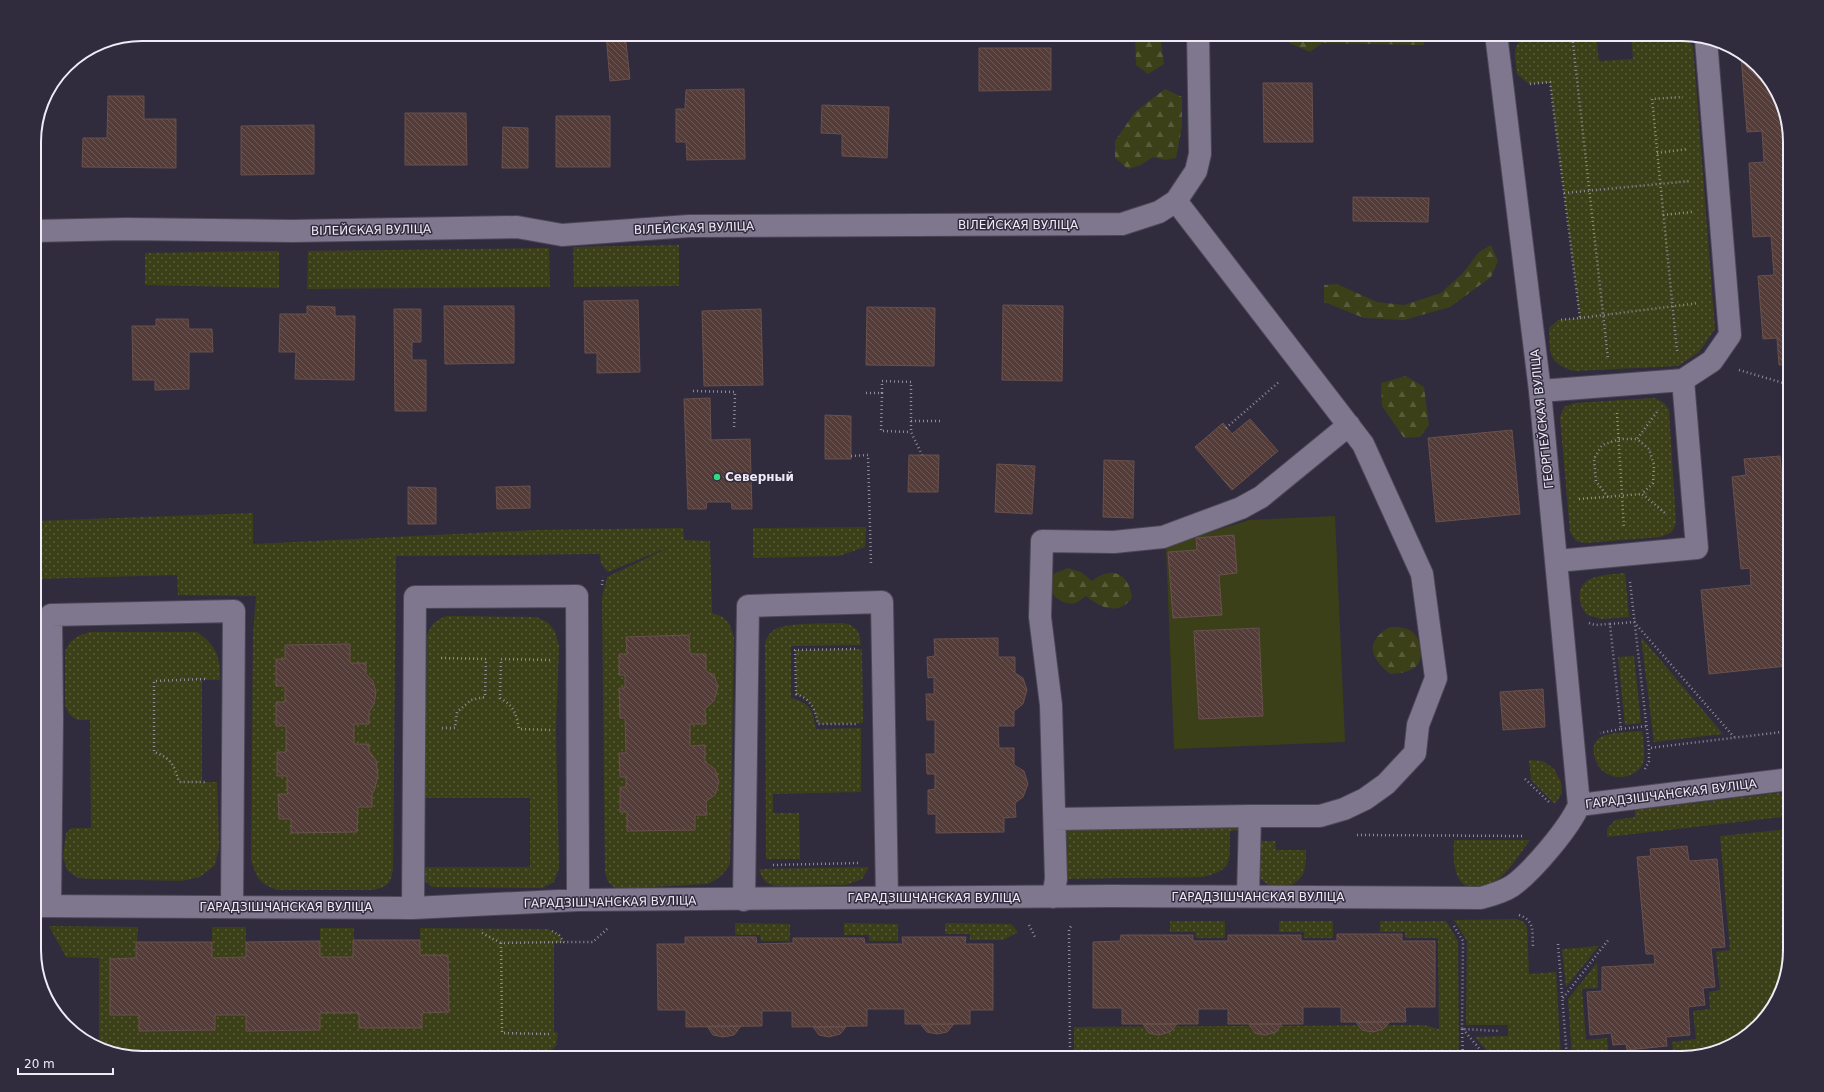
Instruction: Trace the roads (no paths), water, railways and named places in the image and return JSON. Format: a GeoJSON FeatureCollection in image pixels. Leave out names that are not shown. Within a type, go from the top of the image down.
{"type":"FeatureCollection","features":[{"type":"Feature","properties":{"kind":"street","name":"ВІЛЕЙСКАЯ ВУЛІЦА"},"geometry":{"type":"LineString","coordinates":[[41,231],[126,229],[292,231],[517,227],[562,234],[689,226],[1122,224],[1159,212],[1176,200],[1196,172],[1200,154],[1198,41]]}},
{"type":"Feature","properties":{"kind":"street","name":"ГЕОРГІЕЎСКАЯ ВУЛІЦА"},"geometry":{"type":"LineString","coordinates":[[1497,41],[1540,391],[1579,805]]}},
{"type":"Feature","properties":{"kind":"street"},"geometry":{"type":"LineString","coordinates":[[1540,391],[1683,380],[1712,361],[1730,335],[1706,44]]}},
{"type":"Feature","properties":{"kind":"street"},"geometry":{"type":"LineString","coordinates":[[1055,819],[1320,816],[1344,809],[1365,798],[1386,784],[1416,753],[1418,725],[1436,678],[1422,574],[1362,444],[1176,200]]}},
{"type":"Feature","properties":{"kind":"street"},"geometry":{"type":"LineString","coordinates":[[1557,561],[1697,548],[1683,380]]}},
{"type":"Feature","properties":{"kind":"street"},"geometry":{"type":"LineString","coordinates":[[1053,897],[1056,879],[1055,819],[1051,705],[1040,617],[1042,541],[1114,542],[1163,537],[1242,508],[1261,497],[1349,425]]}},
{"type":"Feature","properties":{"kind":"street"},"geometry":{"type":"LineString","coordinates":[[413,908],[415,597],[577,596],[578,900]]}},
{"type":"Feature","properties":{"kind":"street"},"geometry":{"type":"LineString","coordinates":[[744,900],[748,606],[882,602],[887,898]]}},
{"type":"Feature","properties":{"kind":"street"},"geometry":{"type":"LineString","coordinates":[[42,906],[52,727],[51,615],[234,611],[232,907]]}},
{"type":"Feature","properties":{"kind":"street","name":"ГАРАДЗІШЧАНСКАЯ ВУЛІЦА"},"geometry":{"type":"LineString","coordinates":[[42,906],[413,908],[578,900],[1248,896],[1481,898],[1497,894],[1512,886],[1524,875],[1566,829],[1579,805],[1783,780]]}},
{"type":"Feature","properties":{"kind":"street"},"geometry":{"type":"LineString","coordinates":[[1248,896],[1250,816]]}},
{"type":"Feature","properties":{"kind":"place","name":"Северный"},"geometry":{"type":"Point","coordinates":[717,477]}}]}
